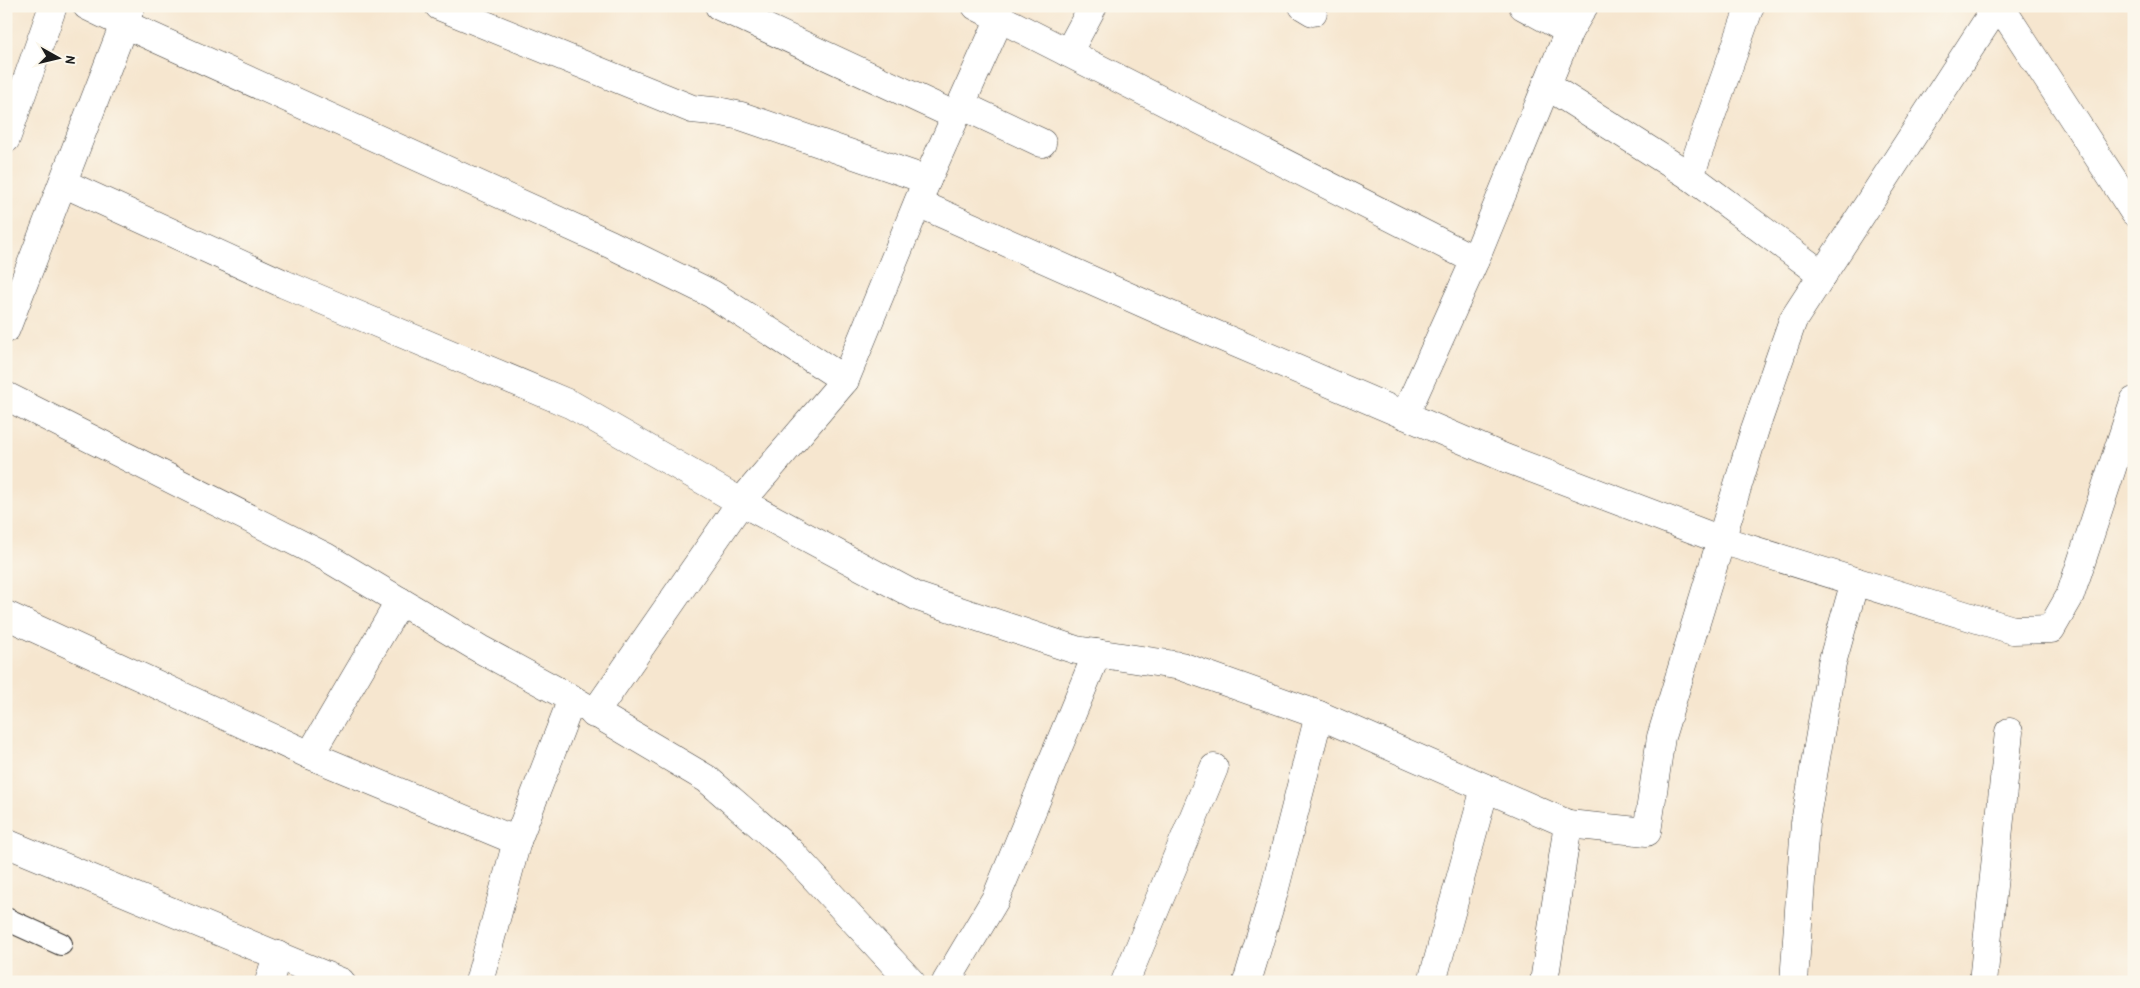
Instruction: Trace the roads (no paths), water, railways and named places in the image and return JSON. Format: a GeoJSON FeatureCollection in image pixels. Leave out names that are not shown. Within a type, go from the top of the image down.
{"type":"FeatureCollection","features":[{"type":"Feature","properties":{"kind":"street"},"geometry":{"type":"LineString","coordinates":[[6,139],[52,6]]}},
{"type":"Feature","properties":{"kind":"street"},"geometry":{"type":"LineString","coordinates":[[87,6],[127,15],[712,294],[845,380]]}},
{"type":"Feature","properties":{"kind":"street"},"geometry":{"type":"LineString","coordinates":[[439,6],[692,109],[741,116],[923,191],[1162,311],[1505,458],[1721,540],[2013,630],[2051,629],[2070,596],[2134,401]]}},
{"type":"Feature","properties":{"kind":"street"},"geometry":{"type":"LineString","coordinates":[[719,6],[958,110],[1042,143]]}},
{"type":"Feature","properties":{"kind":"street"},"geometry":{"type":"LineString","coordinates":[[976,6],[1475,260]]}},
{"type":"Feature","properties":{"kind":"street"},"geometry":{"type":"LineString","coordinates":[[1068,53],[1093,6]]}},
{"type":"Feature","properties":{"kind":"street"},"geometry":{"type":"LineString","coordinates":[[1523,6],[1569,31]]}},
{"type":"Feature","properties":{"kind":"street"},"geometry":{"type":"LineString","coordinates":[[1406,415],[1475,260],[1569,31],[1584,6]]}},
{"type":"Feature","properties":{"kind":"street"},"geometry":{"type":"LineString","coordinates":[[1690,176],[1750,6]]}},
{"type":"Feature","properties":{"kind":"street"},"geometry":{"type":"LineString","coordinates":[[63,183],[284,284],[572,405],[741,502],[918,597],[1076,650],[1181,666],[1319,715],[1568,824],[1648,832],[1661,737],[1755,429],[1794,320],[1998,6],[2134,212]]}},
{"type":"Feature","properties":{"kind":"street"},"geometry":{"type":"LineString","coordinates":[[6,329],[127,15]]}},
{"type":"Feature","properties":{"kind":"street"},"geometry":{"type":"LineString","coordinates":[[594,714],[741,502],[845,380],[923,191],[1000,18]]}},
{"type":"Feature","properties":{"kind":"street"},"geometry":{"type":"LineString","coordinates":[[1546,86],[1690,176],[1823,275]]}},
{"type":"Feature","properties":{"kind":"street"},"geometry":{"type":"LineString","coordinates":[[6,396],[326,557],[480,649],[572,699],[594,714],[707,779],[790,851],[911,982]]}},
{"type":"Feature","properties":{"kind":"street"},"geometry":{"type":"LineString","coordinates":[[1794,982],[1805,823],[1832,663],[1855,581]]}},
{"type":"Feature","properties":{"kind":"street"},"geometry":{"type":"LineString","coordinates":[[310,755],[400,601]]}},
{"type":"Feature","properties":{"kind":"street"},"geometry":{"type":"LineString","coordinates":[[6,614],[310,755],[517,841]]}},
{"type":"Feature","properties":{"kind":"street"},"geometry":{"type":"LineString","coordinates":[[946,982],[996,898],[1097,652]]}},
{"type":"Feature","properties":{"kind":"street"},"geometry":{"type":"LineString","coordinates":[[479,982],[517,841],[572,699]]}},
{"type":"Feature","properties":{"kind":"street"},"geometry":{"type":"LineString","coordinates":[[1246,982],[1274,892],[1319,715]]}},
{"type":"Feature","properties":{"kind":"street"},"geometry":{"type":"LineString","coordinates":[[1988,981],[2009,732]]}},
{"type":"Feature","properties":{"kind":"street"},"geometry":{"type":"LineString","coordinates":[[1126,982],[1214,768]]}},
{"type":"Feature","properties":{"kind":"street"},"geometry":{"type":"LineString","coordinates":[[1432,982],[1485,788]]}},
{"type":"Feature","properties":{"kind":"street"},"geometry":{"type":"LineString","coordinates":[[1551,980],[1568,824]]}},
{"type":"Feature","properties":{"kind":"street"},"geometry":{"type":"LineString","coordinates":[[6,844],[341,982]]}},
{"type":"Feature","properties":{"kind":"street"},"geometry":{"type":"LineString","coordinates":[[269,982],[277,955]]}},
{"type":"Feature","properties":{"kind":"lane"},"geometry":{"type":"LineString","coordinates":[[6,919],[61,944]]}}]}
